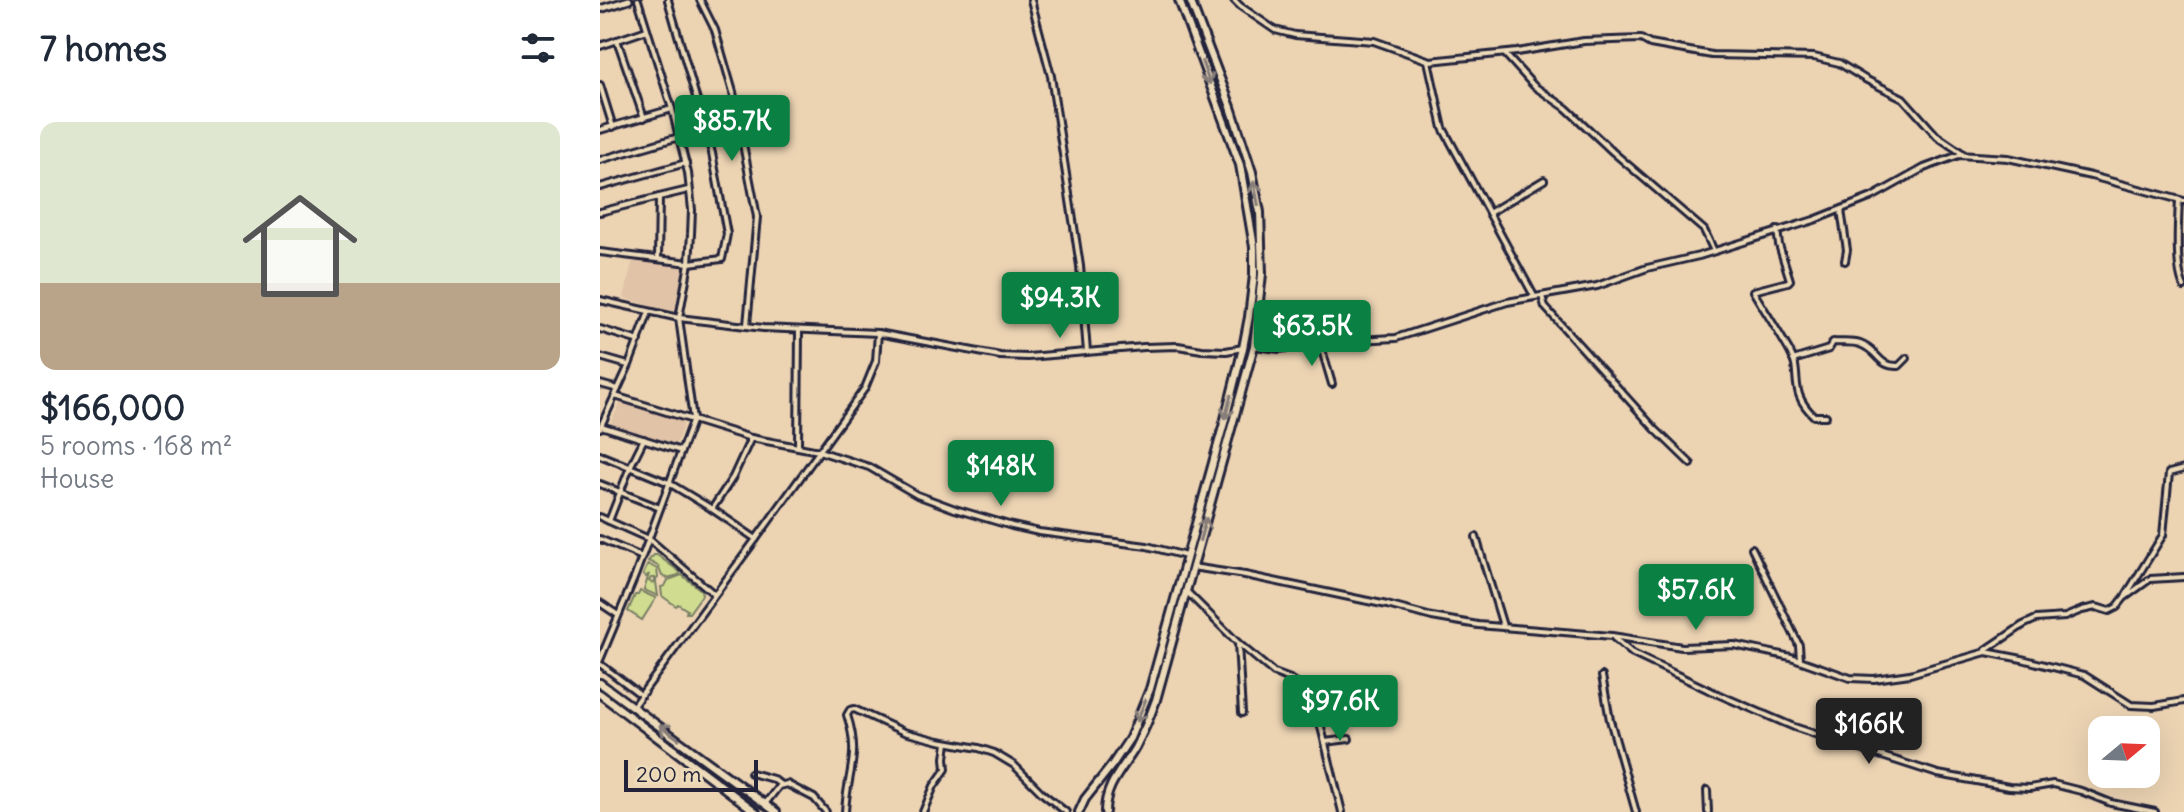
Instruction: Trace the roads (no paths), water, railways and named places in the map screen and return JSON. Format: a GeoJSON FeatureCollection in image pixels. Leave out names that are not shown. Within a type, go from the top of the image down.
{"type":"FeatureCollection","features":[{"type":"Feature","properties":{"kind":"main road"},"geometry":{"type":"LineString","coordinates":[[600,9],[629,0]]}},
{"type":"Feature","properties":{"kind":"main road"},"geometry":{"type":"LineString","coordinates":[[1079,812],[1085,799],[1130,738],[1150,689],[1243,348],[1254,275],[1254,247],[1240,165],[1179,0]]}},
{"type":"Feature","properties":{"kind":"main road"},"geometry":{"type":"LineString","coordinates":[[1105,812],[1110,785],[1134,750],[1148,720],[1176,628],[1254,346],[1262,274],[1260,212],[1252,172],[1190,0]]}},
{"type":"Feature","properties":{"kind":"main road"},"geometry":{"type":"LineString","coordinates":[[1167,626],[1176,628]]}},
{"type":"Feature","properties":{"kind":"main road"},"geometry":{"type":"LineString","coordinates":[[601,688],[633,706],[776,812]]}},
{"type":"Feature","properties":{"kind":"main road"},"geometry":{"type":"LineString","coordinates":[[601,688],[756,812]]}},
{"type":"Feature","properties":{"kind":"main road"},"geometry":{"type":"LineString","coordinates":[[716,782],[723,773]]}},
{"type":"Feature","properties":{"kind":"street"},"geometry":{"type":"LineString","coordinates":[[638,0],[686,163],[692,210],[689,263],[679,318],[693,419],[600,662],[641,695]]}},
{"type":"Feature","properties":{"kind":"street"},"geometry":{"type":"LineString","coordinates":[[600,252],[689,263],[722,259],[727,234],[712,153],[668,0]]}},
{"type":"Feature","properties":{"kind":"street"},"geometry":{"type":"LineString","coordinates":[[700,0],[715,30],[733,92],[757,217],[747,326]]}},
{"type":"Feature","properties":{"kind":"street"},"geometry":{"type":"LineString","coordinates":[[1031,0],[1051,76],[1080,266],[1087,352]]}},
{"type":"Feature","properties":{"kind":"street"},"geometry":{"type":"LineString","coordinates":[[1234,0],[1275,30],[1295,35],[1374,41],[1428,61],[1543,49],[1584,41],[1641,39],[1660,47],[1712,55],[1814,57],[1839,63],[1903,98],[1937,136],[1964,154]]}},
{"type":"Feature","properties":{"kind":"street"},"geometry":{"type":"LineString","coordinates":[[600,46],[647,30]]}},
{"type":"Feature","properties":{"kind":"street"},"geometry":{"type":"LineString","coordinates":[[617,40],[644,118]]}},
{"type":"Feature","properties":{"kind":"street"},"geometry":{"type":"LineString","coordinates":[[1504,53],[1534,86],[1566,108],[1704,230],[1714,251]]}},
{"type":"Feature","properties":{"kind":"street"},"geometry":{"type":"LineString","coordinates":[[1428,61],[1443,128],[1534,296]]}},
{"type":"Feature","properties":{"kind":"street"},"geometry":{"type":"LineString","coordinates":[[600,85],[613,127]]}},
{"type":"Feature","properties":{"kind":"street"},"geometry":{"type":"LineString","coordinates":[[600,130],[672,109]]}},
{"type":"Feature","properties":{"kind":"street"},"geometry":{"type":"LineString","coordinates":[[600,160],[679,137]]}},
{"type":"Feature","properties":{"kind":"street"},"geometry":{"type":"LineString","coordinates":[[1254,346],[1279,349],[1396,338],[1507,302],[1597,286],[1647,268],[1814,220],[1872,197],[1924,168],[1964,154],[2019,161],[2181,200],[2177,241],[2184,287]]}},
{"type":"Feature","properties":{"kind":"street"},"geometry":{"type":"LineString","coordinates":[[600,187],[686,163]]}},
{"type":"Feature","properties":{"kind":"street"},"geometry":{"type":"LineString","coordinates":[[1489,213],[1544,180]]}},
{"type":"Feature","properties":{"kind":"street"},"geometry":{"type":"LineString","coordinates":[[600,212],[689,190]]}},
{"type":"Feature","properties":{"kind":"street"},"geometry":{"type":"LineString","coordinates":[[658,259],[659,197]]}},
{"type":"Feature","properties":{"kind":"street"},"geometry":{"type":"LineString","coordinates":[[1841,210],[1847,250],[1845,261]]}},
{"type":"Feature","properties":{"kind":"street"},"geometry":{"type":"LineString","coordinates":[[1777,230],[1790,280],[1753,291],[1791,354],[1796,367],[1794,379],[1802,404],[1814,416],[1826,416]]}},
{"type":"Feature","properties":{"kind":"street"},"geometry":{"type":"LineString","coordinates":[[1542,296],[1545,307],[1655,429],[1691,464]]}},
{"type":"Feature","properties":{"kind":"street"},"geometry":{"type":"LineString","coordinates":[[600,300],[679,318],[747,326],[878,333],[1000,356],[1028,357],[1178,346],[1226,351],[1243,348]]}},
{"type":"Feature","properties":{"kind":"street"},"geometry":{"type":"LineString","coordinates":[[649,312],[615,396],[602,416],[600,427],[681,451]]}},
{"type":"Feature","properties":{"kind":"street"},"geometry":{"type":"LineString","coordinates":[[600,329],[639,341]]}},
{"type":"Feature","properties":{"kind":"street"},"geometry":{"type":"LineString","coordinates":[[798,447],[799,329]]}},
{"type":"Feature","properties":{"kind":"street"},"geometry":{"type":"LineString","coordinates":[[633,706],[868,381],[877,354],[878,333]]}},
{"type":"Feature","properties":{"kind":"street"},"geometry":{"type":"LineString","coordinates":[[1793,360],[1829,349],[1833,342],[1849,341],[1873,350],[1883,364],[1899,366],[1907,358]]}},
{"type":"Feature","properties":{"kind":"street"},"geometry":{"type":"LineString","coordinates":[[1320,343],[1332,384]]}},
{"type":"Feature","properties":{"kind":"street"},"geometry":{"type":"LineString","coordinates":[[600,357],[629,365]]}},
{"type":"Feature","properties":{"kind":"street"},"geometry":{"type":"LineString","coordinates":[[600,384],[618,389]]}},
{"type":"Feature","properties":{"kind":"street"},"geometry":{"type":"LineString","coordinates":[[615,396],[751,438],[819,451],[869,467],[917,495],[1012,526],[1147,546],[1186,556]]}},
{"type":"Feature","properties":{"kind":"street"},"geometry":{"type":"LineString","coordinates":[[712,509],[733,477],[751,438]]}},
{"type":"Feature","properties":{"kind":"street"},"geometry":{"type":"LineString","coordinates":[[609,521],[644,439]]}},
{"type":"Feature","properties":{"kind":"street"},"geometry":{"type":"LineString","coordinates":[[600,455],[669,483],[756,539]]}},
{"type":"Feature","properties":{"kind":"street"},"geometry":{"type":"LineString","coordinates":[[1986,652],[2036,619],[2065,617],[2096,607],[2109,611],[2117,607],[2163,535],[2169,473],[2184,469]]}},
{"type":"Feature","properties":{"kind":"street"},"geometry":{"type":"LineString","coordinates":[[600,484],[660,508]]}},
{"type":"Feature","properties":{"kind":"street"},"geometry":{"type":"LineString","coordinates":[[600,517],[649,539],[714,594]]}},
{"type":"Feature","properties":{"kind":"street"},"geometry":{"type":"LineString","coordinates":[[1476,537],[1503,626]]}},
{"type":"Feature","properties":{"kind":"street"},"geometry":{"type":"LineString","coordinates":[[600,539],[642,557]]}},
{"type":"Feature","properties":{"kind":"street"},"geometry":{"type":"LineString","coordinates":[[1752,548],[1799,645],[1800,660]]}},
{"type":"Feature","properties":{"kind":"street"},"geometry":{"type":"LineString","coordinates":[[1192,567],[1245,575],[1478,625],[1612,636],[1682,647],[1734,645],[1791,657],[1850,678],[1874,679],[1910,674],[1986,652],[2084,675],[2131,705],[2154,706],[2184,701]]}},
{"type":"Feature","properties":{"kind":"street"},"geometry":{"type":"LineString","coordinates":[[2124,598],[2150,579],[2184,577]]}},
{"type":"Feature","properties":{"kind":"street"},"geometry":{"type":"LineString","coordinates":[[1186,591],[1238,643],[1274,673],[1303,688],[1316,712],[1342,812]]}},
{"type":"Feature","properties":{"kind":"street"},"geometry":{"type":"LineString","coordinates":[[600,603],[619,616]]}},
{"type":"Feature","properties":{"kind":"street"},"geometry":{"type":"LineString","coordinates":[[1612,636],[1633,654],[1713,692],[1794,727],[1848,745],[1938,774],[2009,787],[2030,788],[2053,784],[2111,803],[2155,812]]}},
{"type":"Feature","properties":{"kind":"street"},"geometry":{"type":"LineString","coordinates":[[1238,643],[1242,713]]}},
{"type":"Feature","properties":{"kind":"street"},"geometry":{"type":"LineString","coordinates":[[1602,676],[1610,720],[1636,812]]}},
{"type":"Feature","properties":{"kind":"street"},"geometry":{"type":"LineString","coordinates":[[845,812],[855,755],[853,732],[847,717],[850,710],[856,709],[904,732],[979,748],[1002,757],[1066,812]]}},
{"type":"Feature","properties":{"kind":"street"},"geometry":{"type":"LineString","coordinates":[[1325,742],[1349,739]]}},
{"type":"Feature","properties":{"kind":"street"},"geometry":{"type":"LineString","coordinates":[[923,812],[934,786],[946,769],[947,743]]}},
{"type":"Feature","properties":{"kind":"street"},"geometry":{"type":"LineString","coordinates":[[751,773],[775,780],[781,785],[789,785],[810,796],[826,812]]}},
{"type":"Feature","properties":{"kind":"street"},"geometry":{"type":"LineString","coordinates":[[765,804],[781,785]]}},
{"type":"Feature","properties":{"kind":"street"},"geometry":{"type":"LineString","coordinates":[[1707,790],[1708,812]]}}]}
